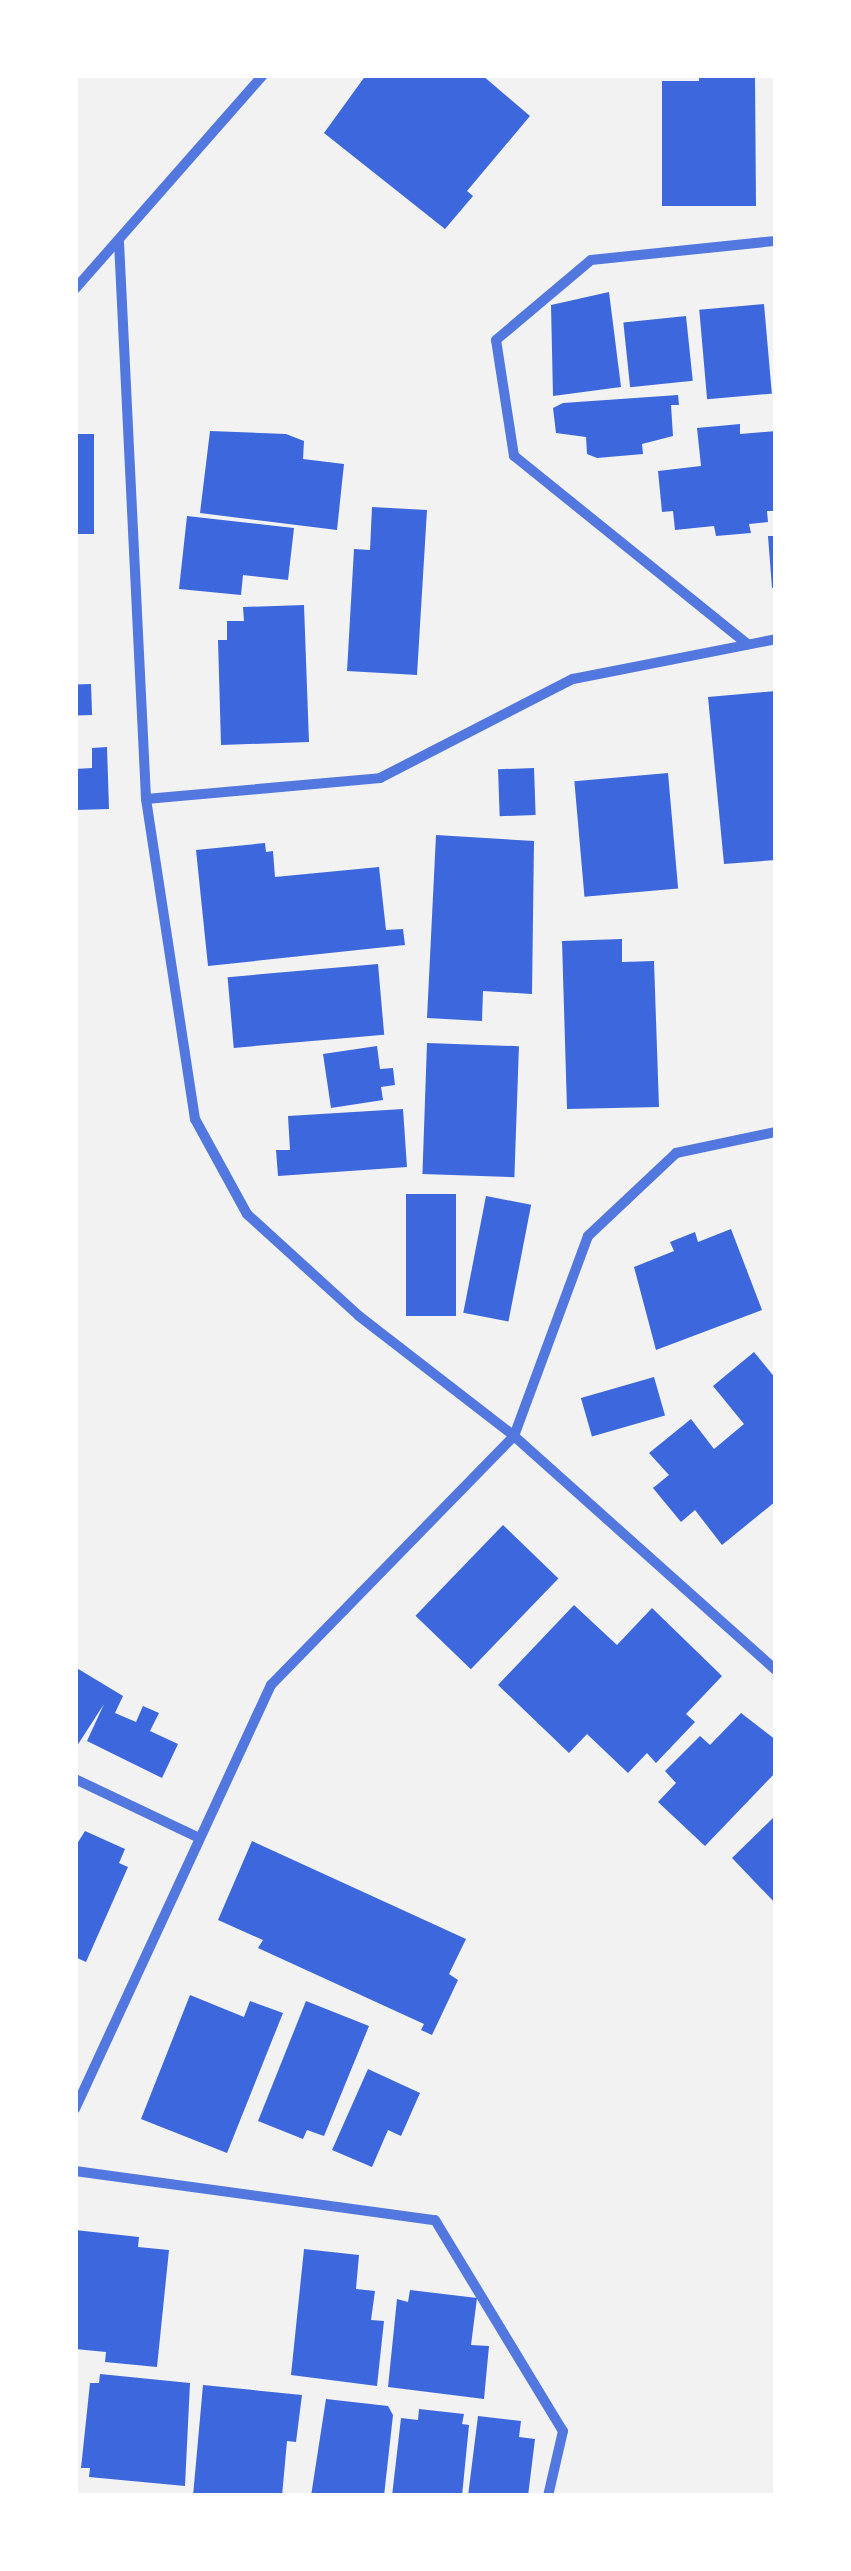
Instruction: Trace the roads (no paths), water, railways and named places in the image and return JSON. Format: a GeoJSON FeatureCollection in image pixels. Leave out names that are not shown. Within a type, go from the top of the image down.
{"type":"FeatureCollection","features":[{"type":"Feature","properties":{"kind":"street"},"geometry":{"type":"LineString","coordinates":[[75,289],[263,75]]}},
{"type":"Feature","properties":{"kind":"street"},"geometry":{"type":"LineString","coordinates":[[746,643],[514,456],[496,340],[591,260],[776,241]]}},
{"type":"Feature","properties":{"kind":"street"},"geometry":{"type":"LineString","coordinates":[[119,242],[146,799],[195,1119],[246,1214],[358,1316],[514,1436],[776,1670]]}},
{"type":"Feature","properties":{"kind":"street"},"geometry":{"type":"LineString","coordinates":[[146,799],[380,778],[573,679],[776,639]]}},
{"type":"Feature","properties":{"kind":"street"},"geometry":{"type":"LineString","coordinates":[[75,2110],[271,1685],[514,1436],[588,1236],[676,1153],[776,1132]]}},
{"type":"Feature","properties":{"kind":"street"},"geometry":{"type":"LineString","coordinates":[[75,1779],[199,1838]]}},
{"type":"Feature","properties":{"kind":"street"},"geometry":{"type":"LineString","coordinates":[[75,2171],[434,2220],[564,2431],[548,2496]]}}]}
